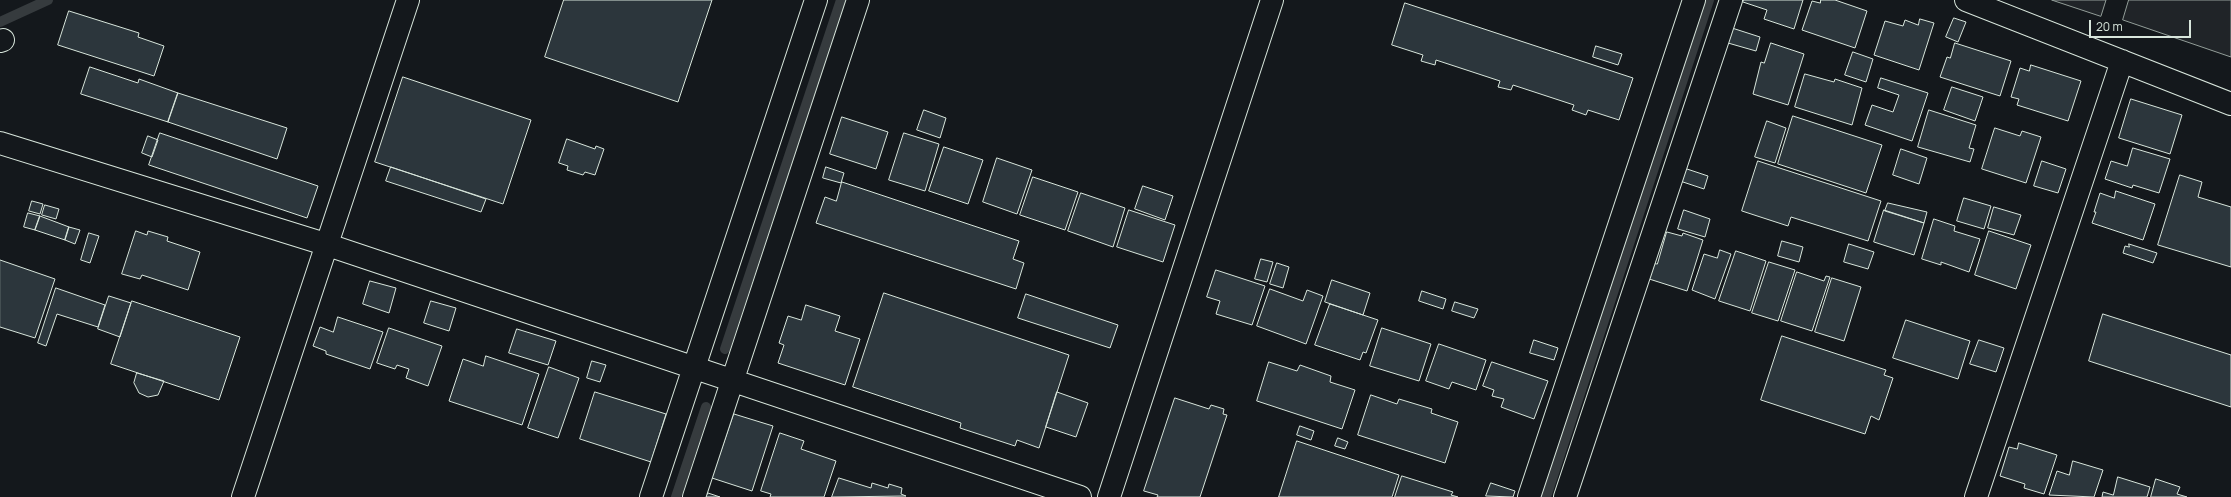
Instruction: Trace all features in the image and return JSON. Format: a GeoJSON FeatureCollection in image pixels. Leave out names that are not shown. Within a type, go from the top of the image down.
{"type":"FeatureCollection","features":[{"type":"Feature","properties":{"kind":"street"},"geometry":{"type":"LineString","coordinates":[[243,497],[325,244],[408,0]]}},
{"type":"Feature","properties":{"kind":"street"},"geometry":{"type":"LineString","coordinates":[[651,497],[816,0]]}},
{"type":"Feature","properties":{"kind":"street"},"geometry":{"type":"LineString","coordinates":[[694,497],[858,0]]}},
{"type":"Feature","properties":{"kind":"street"},"geometry":{"type":"LineString","coordinates":[[1109,497],[1272,0]]}},
{"type":"Feature","properties":{"kind":"street"},"geometry":{"type":"LineString","coordinates":[[1529,497],[1694,0]]}},
{"type":"Feature","properties":{"kind":"street"},"geometry":{"type":"LineString","coordinates":[[1565,497],[1731,0]]}},
{"type":"Feature","properties":{"kind":"street"},"geometry":{"type":"LineString","coordinates":[[1966,0],[2231,104]]}},
{"type":"Feature","properties":{"kind":"street"},"geometry":{"type":"LineString","coordinates":[[1976,497],[2122,61]]}},
{"type":"Feature","properties":{"kind":"street"},"geometry":{"type":"LineString","coordinates":[[0,143],[325,244],[731,382],[1080,497]]}},
{"type":"Feature","properties":{"kind":"shaded area"},"geometry":{"type":"Polygon","coordinates":[[[2052,0],[2106,0],[2101,16],[2052,0]]]}},
{"type":"Feature","properties":{"kind":"shaded area"},"geometry":{"type":"Polygon","coordinates":[[[2129,0],[2231,0],[2231,57],[2123,20],[2129,0]]]}},
{"type":"Feature","properties":{"kind":"building"},"geometry":{"type":"Polygon","coordinates":[[[564,0],[712,0],[678,102],[545,57],[564,0]]]}},
{"type":"Feature","properties":{"kind":"building"},"geometry":{"type":"Polygon","coordinates":[[[1744,0],[1803,0],[1794,29],[1764,19],[1767,10],[1743,2],[1744,0]]]}},
{"type":"Feature","properties":{"kind":"building"},"geometry":{"type":"Polygon","coordinates":[[[1821,0],[1835,0],[1867,11],[1855,48],[1802,30],[1812,1],[1820,3],[1821,0]]]}},
{"type":"Feature","properties":{"kind":"building"},"geometry":{"type":"Polygon","coordinates":[[[1405,3],[1633,78],[1619,120],[1588,110],[1586,115],[1572,110],[1574,105],[1513,85],[1511,90],[1498,87],[1500,81],[1436,60],[1435,65],[1421,61],[1423,55],[1392,45],[1405,3]]]}},
{"type":"Feature","properties":{"kind":"building"},"geometry":{"type":"Polygon","coordinates":[[[69,11],[139,33],[138,37],[164,46],[154,76],[58,45],[69,11]]]}},
{"type":"Feature","properties":{"kind":"building"},"geometry":{"type":"Polygon","coordinates":[[[1954,18],[1966,22],[1958,42],[1946,37],[1954,18]]]}},
{"type":"Feature","properties":{"kind":"building"},"geometry":{"type":"Polygon","coordinates":[[[1920,19],[1934,23],[1919,70],[1874,55],[1885,21],[1903,26],[1905,20],[1918,25],[1920,19]]]}},
{"type":"Feature","properties":{"kind":"building"},"geometry":{"type":"Polygon","coordinates":[[[1732,28],[1760,37],[1756,51],[1728,43],[1732,28]]]}},
{"type":"Feature","properties":{"kind":"building"},"geometry":{"type":"Polygon","coordinates":[[[1771,43],[1804,54],[1788,105],[1753,94],[1761,62],[1764,63],[1771,43]]]}},
{"type":"Feature","properties":{"kind":"building"},"geometry":{"type":"Polygon","coordinates":[[[1955,43],[2011,61],[2000,96],[1940,77],[1947,57],[1950,58],[1955,43]]]}},
{"type":"Feature","properties":{"kind":"building"},"geometry":{"type":"Polygon","coordinates":[[[1596,46],[1622,54],[1618,65],[1593,57],[1596,46]]]}},
{"type":"Feature","properties":{"kind":"building"},"geometry":{"type":"Polygon","coordinates":[[[1853,52],[1873,59],[1866,82],[1845,75],[1853,52]]]}},
{"type":"Feature","properties":{"kind":"building"},"geometry":{"type":"Polygon","coordinates":[[[2031,65],[2081,81],[2068,121],[2017,105],[2019,99],[2011,97],[2020,68],[2029,71],[2031,65]]]}},
{"type":"Feature","properties":{"kind":"building"},"geometry":{"type":"Polygon","coordinates":[[[90,67],[138,83],[139,79],[178,93],[168,122],[81,94],[90,67]]]}},
{"type":"Feature","properties":{"kind":"building"},"geometry":{"type":"Polygon","coordinates":[[[1805,74],[1834,82],[1835,79],[1862,88],[1852,125],[1795,107],[1805,74]]]}},
{"type":"Feature","properties":{"kind":"building"},"geometry":{"type":"Polygon","coordinates":[[[403,77],[531,120],[503,204],[375,162],[403,77]]]}},
{"type":"Feature","properties":{"kind":"building"},"geometry":{"type":"Polygon","coordinates":[[[1881,78],[1928,93],[1912,141],[1865,125],[1872,105],[1893,112],[1899,95],[1878,88],[1881,78]]]}},
{"type":"Feature","properties":{"kind":"building"},"geometry":{"type":"Polygon","coordinates":[[[1952,87],[1983,97],[1975,121],[1944,110],[1952,87]]]}},
{"type":"Feature","properties":{"kind":"building"},"geometry":{"type":"Polygon","coordinates":[[[178,93],[287,128],[277,159],[168,122],[178,93]]]}},
{"type":"Feature","properties":{"kind":"building"},"geometry":{"type":"Polygon","coordinates":[[[2131,99],[2182,115],[2170,154],[2119,138],[2131,99]]]}},
{"type":"Feature","properties":{"kind":"building"},"geometry":{"type":"Polygon","coordinates":[[[924,110],[946,118],[940,138],[917,130],[924,110]]]}},
{"type":"Feature","properties":{"kind":"building"},"geometry":{"type":"Polygon","coordinates":[[[1929,110],[1976,125],[1969,148],[1974,149],[1970,162],[1918,147],[1929,110]]]}},
{"type":"Feature","properties":{"kind":"building"},"geometry":{"type":"Polygon","coordinates":[[[1793,116],[1882,145],[1866,193],[1778,164],[1793,116]]]}},
{"type":"Feature","properties":{"kind":"building"},"geometry":{"type":"Polygon","coordinates":[[[842,117],[888,132],[876,169],[830,154],[842,117]]]}},
{"type":"Feature","properties":{"kind":"building"},"geometry":{"type":"Polygon","coordinates":[[[1767,121],[1786,128],[1775,163],[1755,157],[1767,121]]]}},
{"type":"Feature","properties":{"kind":"building"},"geometry":{"type":"Polygon","coordinates":[[[1995,128],[2020,136],[2022,131],[2041,137],[2026,183],[1982,169],[1995,128]]]}},
{"type":"Feature","properties":{"kind":"building"},"geometry":{"type":"Polygon","coordinates":[[[160,133],[318,186],[307,218],[149,165],[160,133]]]}},
{"type":"Feature","properties":{"kind":"building"},"geometry":{"type":"Polygon","coordinates":[[[904,133],[939,144],[925,191],[889,180],[904,133]]]}},
{"type":"Feature","properties":{"kind":"building"},"geometry":{"type":"Polygon","coordinates":[[[148,136],[158,140],[152,157],[142,153],[148,136]]]}},
{"type":"Feature","properties":{"kind":"building"},"geometry":{"type":"Polygon","coordinates":[[[567,139],[595,149],[596,146],[604,149],[595,175],[585,172],[583,175],[567,170],[568,166],[559,163],[567,139]]]}},
{"type":"Feature","properties":{"kind":"building"},"geometry":{"type":"Polygon","coordinates":[[[944,147],[983,160],[968,204],[929,191],[944,147]]]}},
{"type":"Feature","properties":{"kind":"building"},"geometry":{"type":"Polygon","coordinates":[[[2133,148],[2170,159],[2159,193],[2133,185],[2132,188],[2105,179],[2111,161],[2127,166],[2133,148]]]}},
{"type":"Feature","properties":{"kind":"building"},"geometry":{"type":"Polygon","coordinates":[[[1901,149],[1927,158],[1919,184],[1893,175],[1901,149]]]}},
{"type":"Feature","properties":{"kind":"building"},"geometry":{"type":"Polygon","coordinates":[[[997,158],[1032,170],[1017,214],[983,202],[997,158]]]}},
{"type":"Feature","properties":{"kind":"building"},"geometry":{"type":"Polygon","coordinates":[[[1758,161],[1881,201],[1868,241],[1791,217],[1788,226],[1742,211],[1758,161]]]}},
{"type":"Feature","properties":{"kind":"building"},"geometry":{"type":"Polygon","coordinates":[[[2042,161],[2066,169],[2058,193],[2034,186],[2042,161]]]}},
{"type":"Feature","properties":{"kind":"building"},"geometry":{"type":"Polygon","coordinates":[[[391,167],[486,199],[481,212],[386,181],[391,167]]]}},
{"type":"Feature","properties":{"kind":"building"},"geometry":{"type":"Polygon","coordinates":[[[826,167],[844,173],[841,183],[823,178],[826,167]]]}},
{"type":"Feature","properties":{"kind":"building"},"geometry":{"type":"Polygon","coordinates":[[[1684,168],[1708,176],[1704,189],[1680,181],[1684,168]]]}},
{"type":"Feature","properties":{"kind":"building"},"geometry":{"type":"Polygon","coordinates":[[[2180,175],[2202,182],[2198,197],[2231,207],[2231,267],[2158,245],[2180,175]]]}},
{"type":"Feature","properties":{"kind":"building"},"geometry":{"type":"Polygon","coordinates":[[[1033,177],[1078,192],[1065,230],[1020,215],[1033,177]]]}},
{"type":"Feature","properties":{"kind":"building"},"geometry":{"type":"Polygon","coordinates":[[[842,182],[1019,241],[1013,259],[1024,263],[1016,289],[816,223],[825,197],[836,201],[842,182]]]}},
{"type":"Feature","properties":{"kind":"building"},"geometry":{"type":"Polygon","coordinates":[[[1143,186],[1173,196],[1165,220],[1135,209],[1143,186]]]}},
{"type":"Feature","properties":{"kind":"building"},"geometry":{"type":"Polygon","coordinates":[[[2116,191],[2155,204],[2143,240],[2092,223],[2100,193],[2114,198],[2116,191]]]}},
{"type":"Feature","properties":{"kind":"building"},"geometry":{"type":"Polygon","coordinates":[[[1081,193],[1125,208],[1113,247],[1068,231],[1081,193]]]}},
{"type":"Feature","properties":{"kind":"building"},"geometry":{"type":"Polygon","coordinates":[[[1964,198],[1991,206],[1984,229],[1957,221],[1964,198]]]}},
{"type":"Feature","properties":{"kind":"building"},"geometry":{"type":"Polygon","coordinates":[[[32,201],[43,204],[40,214],[29,211],[32,201]]]}},
{"type":"Feature","properties":{"kind":"building"},"geometry":{"type":"Polygon","coordinates":[[[1888,203],[1927,212],[1924,223],[1885,211],[1888,203]]]}},
{"type":"Feature","properties":{"kind":"building"},"geometry":{"type":"Polygon","coordinates":[[[45,205],[59,209],[56,219],[42,215],[45,205]]]}},
{"type":"Feature","properties":{"kind":"building"},"geometry":{"type":"Polygon","coordinates":[[[1994,207],[2021,215],[2014,235],[1988,228],[1994,207]]]}},
{"type":"Feature","properties":{"kind":"building"},"geometry":{"type":"Polygon","coordinates":[[[1129,210],[1175,225],[1163,262],[1117,247],[1129,210]]]}},
{"type":"Feature","properties":{"kind":"building"},"geometry":{"type":"Polygon","coordinates":[[[1684,210],[1710,219],[1705,237],[1678,229],[1684,210]]]}},
{"type":"Feature","properties":{"kind":"building"},"geometry":{"type":"Polygon","coordinates":[[[1884,210],[1924,223],[1914,255],[1874,242],[1884,210]]]}},
{"type":"Feature","properties":{"kind":"building"},"geometry":{"type":"Polygon","coordinates":[[[28,213],[40,216],[35,230],[24,227],[28,213]]]}},
{"type":"Feature","properties":{"kind":"building"},"geometry":{"type":"Polygon","coordinates":[[[40,216],[69,227],[65,240],[35,230],[40,216]]]}},
{"type":"Feature","properties":{"kind":"building"},"geometry":{"type":"Polygon","coordinates":[[[1934,219],[1955,226],[1954,231],[1980,239],[1969,272],[1941,262],[1941,265],[1922,259],[1934,219]]]}},
{"type":"Feature","properties":{"kind":"building"},"geometry":{"type":"Polygon","coordinates":[[[69,227],[80,230],[75,244],[65,240],[69,227]]]}},
{"type":"Feature","properties":{"kind":"building"},"geometry":{"type":"Polygon","coordinates":[[[136,231],[147,235],[148,231],[168,237],[167,241],[200,252],[188,290],[142,275],[140,279],[122,274],[136,231]]]}},
{"type":"Feature","properties":{"kind":"building"},"geometry":{"type":"Polygon","coordinates":[[[1989,231],[2031,245],[2016,289],[1975,275],[1989,231]]]}},
{"type":"Feature","properties":{"kind":"building"},"geometry":{"type":"Polygon","coordinates":[[[1667,232],[1682,236],[1683,233],[1703,240],[1687,291],[1646,278],[1651,263],[1657,264],[1667,232]]]}},
{"type":"Feature","properties":{"kind":"building"},"geometry":{"type":"Polygon","coordinates":[[[89,233],[99,236],[90,263],[81,260],[89,233]]]}},
{"type":"Feature","properties":{"kind":"building"},"geometry":{"type":"Polygon","coordinates":[[[1782,241],[1803,247],[1799,262],[1778,256],[1782,241]]]}},
{"type":"Feature","properties":{"kind":"building"},"geometry":{"type":"Polygon","coordinates":[[[1849,244],[1874,252],[1868,269],[1844,262],[1849,244]]]}},
{"type":"Feature","properties":{"kind":"building"},"geometry":{"type":"Polygon","coordinates":[[[2129,244],[2157,253],[2153,263],[2123,253],[2125,246],[2129,247],[2129,244]]]}},
{"type":"Feature","properties":{"kind":"building"},"geometry":{"type":"Polygon","coordinates":[[[1720,250],[1731,254],[1715,299],[1692,290],[1704,254],[1717,258],[1720,250]]]}},
{"type":"Feature","properties":{"kind":"building"},"geometry":{"type":"Polygon","coordinates":[[[1736,251],[1766,261],[1750,311],[1719,301],[1736,251]]]}},
{"type":"Feature","properties":{"kind":"building"},"geometry":{"type":"Polygon","coordinates":[[[1261,259],[1273,262],[1267,282],[1255,279],[1261,259]]]}},
{"type":"Feature","properties":{"kind":"building"},"geometry":{"type":"Polygon","coordinates":[[[0,260],[55,279],[35,338],[0,327],[0,260]]]}},
{"type":"Feature","properties":{"kind":"building"},"geometry":{"type":"Polygon","coordinates":[[[1769,262],[1795,270],[1778,321],[1752,313],[1769,262]]]}},
{"type":"Feature","properties":{"kind":"building"},"geometry":{"type":"Polygon","coordinates":[[[1277,263],[1289,267],[1283,288],[1270,284],[1277,263]]]}},
{"type":"Feature","properties":{"kind":"building"},"geometry":{"type":"Polygon","coordinates":[[[1216,270],[1265,286],[1252,325],[1216,314],[1220,301],[1207,297],[1216,270]]]}},
{"type":"Feature","properties":{"kind":"building"},"geometry":{"type":"Polygon","coordinates":[[[1797,272],[1824,281],[1826,276],[1830,277],[1812,331],[1781,321],[1797,272]]]}},
{"type":"Feature","properties":{"kind":"building"},"geometry":{"type":"Polygon","coordinates":[[[1832,278],[1861,287],[1844,341],[1815,332],[1832,278]]]}},
{"type":"Feature","properties":{"kind":"building"},"geometry":{"type":"Polygon","coordinates":[[[1332,280],[1370,293],[1363,315],[1325,302],[1332,280]]]}},
{"type":"Feature","properties":{"kind":"building"},"geometry":{"type":"Polygon","coordinates":[[[370,281],[396,288],[389,313],[363,304],[370,281]]]}},
{"type":"Feature","properties":{"kind":"building"},"geometry":{"type":"Polygon","coordinates":[[[56,288],[105,305],[98,327],[57,314],[46,346],[38,343],[56,288]]]}},
{"type":"Feature","properties":{"kind":"building"},"geometry":{"type":"Polygon","coordinates":[[[1270,289],[1303,301],[1307,290],[1323,296],[1306,344],[1257,326],[1270,289]]]}},
{"type":"Feature","properties":{"kind":"building"},"geometry":{"type":"Polygon","coordinates":[[[1422,291],[1446,299],[1443,309],[1419,301],[1422,291]]]}},
{"type":"Feature","properties":{"kind":"building"},"geometry":{"type":"Polygon","coordinates":[[[884,293],[1069,355],[1039,448],[1017,440],[1015,446],[960,428],[961,423],[853,387],[884,293]]]}},
{"type":"Feature","properties":{"kind":"building"},"geometry":{"type":"Polygon","coordinates":[[[1026,294],[1118,325],[1110,348],[1018,318],[1026,294]]]}},
{"type":"Feature","properties":{"kind":"building"},"geometry":{"type":"Polygon","coordinates":[[[109,296],[131,303],[120,337],[98,329],[109,296]]]}},
{"type":"Feature","properties":{"kind":"building"},"geometry":{"type":"Polygon","coordinates":[[[132,301],[240,337],[219,400],[111,364],[132,301]]]}},
{"type":"Feature","properties":{"kind":"building"},"geometry":{"type":"Polygon","coordinates":[[[431,301],[456,308],[449,331],[424,323],[431,301]]]}},
{"type":"Feature","properties":{"kind":"building"},"geometry":{"type":"Polygon","coordinates":[[[1455,302],[1478,309],[1474,318],[1452,311],[1455,302]]]}},
{"type":"Feature","properties":{"kind":"building"},"geometry":{"type":"Polygon","coordinates":[[[1330,304],[1378,320],[1366,353],[1363,352],[1360,360],[1315,345],[1330,304]]]}},
{"type":"Feature","properties":{"kind":"building"},"geometry":{"type":"Polygon","coordinates":[[[806,305],[840,316],[835,331],[860,339],[845,385],[778,363],[784,345],[779,343],[788,316],[801,320],[806,305]]]}},
{"type":"Feature","properties":{"kind":"building"},"geometry":{"type":"Polygon","coordinates":[[[2103,314],[2231,355],[2231,407],[2089,361],[2103,314]]]}},
{"type":"Feature","properties":{"kind":"building"},"geometry":{"type":"Polygon","coordinates":[[[338,317],[383,332],[370,369],[326,354],[326,351],[313,346],[320,327],[333,332],[338,317]]]}},
{"type":"Feature","properties":{"kind":"building"},"geometry":{"type":"Polygon","coordinates":[[[1906,320],[1970,341],[1958,379],[1893,358],[1906,320]]]}},
{"type":"Feature","properties":{"kind":"building"},"geometry":{"type":"Polygon","coordinates":[[[389,328],[442,346],[428,386],[406,378],[409,369],[397,365],[395,369],[377,363],[389,328]]]}},
{"type":"Feature","properties":{"kind":"building"},"geometry":{"type":"Polygon","coordinates":[[[1382,328],[1431,344],[1419,381],[1370,366],[1382,328]]]}},
{"type":"Feature","properties":{"kind":"building"},"geometry":{"type":"Polygon","coordinates":[[[517,329],[556,341],[548,365],[509,353],[517,329]]]}},
{"type":"Feature","properties":{"kind":"building"},"geometry":{"type":"Polygon","coordinates":[[[1782,336],[1886,370],[1884,375],[1893,378],[1879,420],[1871,416],[1865,434],[1761,400],[1782,336]]]}},
{"type":"Feature","properties":{"kind":"building"},"geometry":{"type":"Polygon","coordinates":[[[1534,340],[1558,348],[1554,360],[1530,353],[1534,340]]]}},
{"type":"Feature","properties":{"kind":"building"},"geometry":{"type":"Polygon","coordinates":[[[1979,340],[2004,348],[1996,372],[1970,364],[1979,340]]]}},
{"type":"Feature","properties":{"kind":"building"},"geometry":{"type":"Polygon","coordinates":[[[1439,344],[1486,360],[1476,390],[1452,382],[1449,389],[1426,381],[1439,344]]]}},
{"type":"Feature","properties":{"kind":"building"},"geometry":{"type":"Polygon","coordinates":[[[486,356],[539,374],[522,425],[449,401],[463,359],[483,366],[486,356]]]}},
{"type":"Feature","properties":{"kind":"building"},"geometry":{"type":"Polygon","coordinates":[[[592,361],[606,365],[600,382],[587,378],[592,361]]]}},
{"type":"Feature","properties":{"kind":"building"},"geometry":{"type":"Polygon","coordinates":[[[1269,362],[1297,371],[1300,365],[1331,376],[1330,382],[1355,390],[1342,429],[1257,401],[1269,362]]]}},
{"type":"Feature","properties":{"kind":"building"},"geometry":{"type":"Polygon","coordinates":[[[1492,362],[1548,381],[1534,419],[1501,407],[1504,399],[1492,396],[1494,390],[1483,386],[1492,362]]]}},
{"type":"Feature","properties":{"kind":"building"},"geometry":{"type":"Polygon","coordinates":[[[549,367],[579,378],[558,438],[528,428],[549,367]]]}},
{"type":"Feature","properties":{"kind":"building"},"geometry":{"type":"Polygon","coordinates":[[[137,373],[164,381],[158,395],[148,397],[139,393],[134,383],[137,373]]]}},
{"type":"Feature","properties":{"kind":"building"},"geometry":{"type":"Polygon","coordinates":[[[595,392],[666,414],[651,462],[580,439],[595,392]]]}},
{"type":"Feature","properties":{"kind":"building"},"geometry":{"type":"Polygon","coordinates":[[[1057,392],[1088,403],[1076,437],[1046,427],[1057,392]]]}},
{"type":"Feature","properties":{"kind":"building"},"geometry":{"type":"Polygon","coordinates":[[[1371,395],[1397,404],[1399,399],[1432,409],[1431,413],[1458,422],[1445,463],[1358,435],[1371,395]]]}},
{"type":"Feature","properties":{"kind":"building"},"geometry":{"type":"Polygon","coordinates":[[[1175,398],[1209,409],[1211,405],[1224,409],[1223,414],[1227,415],[1200,497],[1157,497],[1158,495],[1144,491],[1175,398]]]}},
{"type":"Feature","properties":{"kind":"building"},"geometry":{"type":"Polygon","coordinates":[[[734,414],[773,426],[752,491],[712,478],[734,414]]]}},
{"type":"Feature","properties":{"kind":"building"},"geometry":{"type":"Polygon","coordinates":[[[1300,426],[1314,431],[1311,440],[1297,435],[1300,426]]]}},
{"type":"Feature","properties":{"kind":"building"},"geometry":{"type":"Polygon","coordinates":[[[780,433],[804,441],[801,449],[836,461],[824,497],[770,497],[771,494],[761,491],[780,433]]]}},
{"type":"Feature","properties":{"kind":"building"},"geometry":{"type":"Polygon","coordinates":[[[1338,438],[1348,442],[1345,449],[1335,446],[1338,438]]]}},
{"type":"Feature","properties":{"kind":"building"},"geometry":{"type":"Polygon","coordinates":[[[1297,441],[1399,475],[1392,497],[1279,497],[1297,441]]]}},
{"type":"Feature","properties":{"kind":"building"},"geometry":{"type":"Polygon","coordinates":[[[2019,443],[2057,455],[2044,494],[2024,488],[2025,484],[2000,476],[2009,447],[2017,449],[2019,443]]]}},
{"type":"Feature","properties":{"kind":"building"},"geometry":{"type":"Polygon","coordinates":[[[2073,461],[2103,470],[2094,497],[2049,495],[2057,471],[2069,475],[2073,461]]]}},
{"type":"Feature","properties":{"kind":"building"},"geometry":{"type":"Polygon","coordinates":[[[1402,476],[1453,492],[1451,495],[1458,497],[1395,497],[1402,476]]]}},
{"type":"Feature","properties":{"kind":"building"},"geometry":{"type":"Polygon","coordinates":[[[2118,477],[2150,487],[2147,497],[2102,497],[2103,492],[2113,495],[2118,477]]]}},
{"type":"Feature","properties":{"kind":"building"},"geometry":{"type":"Polygon","coordinates":[[[839,478],[871,488],[872,483],[888,488],[889,484],[902,488],[901,494],[906,496],[832,497],[839,478]]]}},
{"type":"Feature","properties":{"kind":"building"},"geometry":{"type":"Polygon","coordinates":[[[2156,479],[2180,487],[2177,494],[2187,497],[2151,497],[2156,479]]]}},
{"type":"Feature","properties":{"kind":"building"},"geometry":{"type":"Polygon","coordinates":[[[1491,483],[1515,491],[1513,497],[1486,496],[1491,483]]]}},
{"type":"Feature","properties":{"kind":"building"},"geometry":{"type":"Polygon","coordinates":[[[708,493],[720,497],[706,497],[708,493]]]}},
{"type":"Feature","properties":{"kind":"waterway"},"geometry":{"type":"LineString","coordinates":[[0,22],[48,0]]}},
{"type":"Feature","properties":{"kind":"waterway"},"geometry":{"type":"LineString","coordinates":[[725,349],[841,0]]}},
{"type":"Feature","properties":{"kind":"waterway"},"geometry":{"type":"LineString","coordinates":[[1546,497],[1709,0]]}},
{"type":"Feature","properties":{"kind":"waterway"},"geometry":{"type":"LineString","coordinates":[[676,497],[706,407]]}}]}
